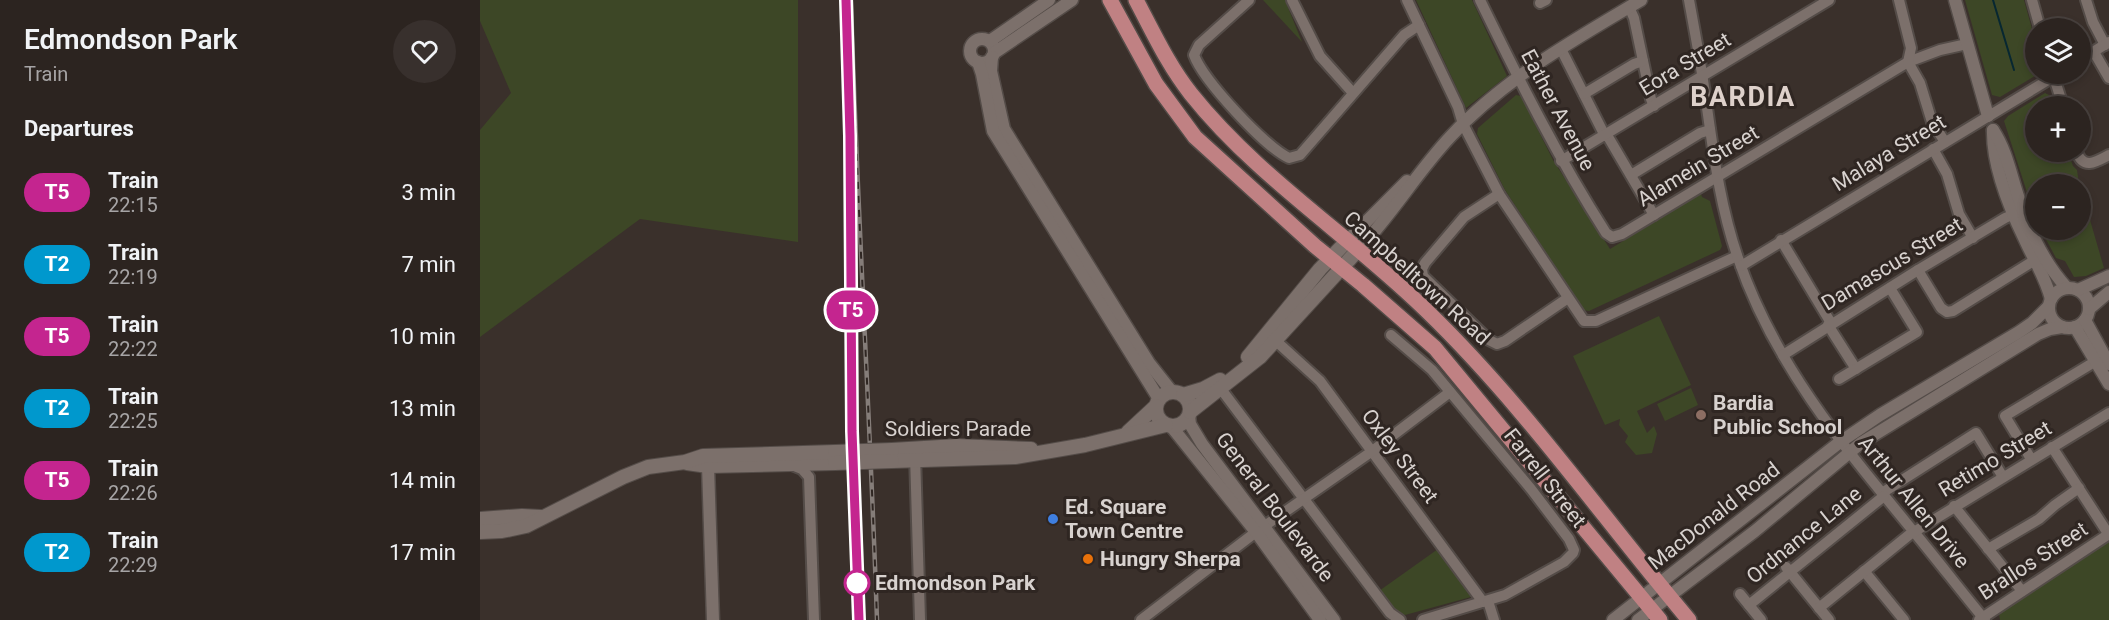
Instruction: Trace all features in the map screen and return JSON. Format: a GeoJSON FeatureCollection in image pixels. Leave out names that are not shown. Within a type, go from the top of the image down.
{"type":"FeatureCollection","features":[{"type":"Feature","properties":{"kind":"main road","name":"Campbelltown Road"},"geometry":{"type":"LineString","coordinates":[[1110,0],[1156,84],[1195,137],[1435,348],[1656,615]]}},
{"type":"Feature","properties":{"kind":"main road","name":"Campbelltown Road"},"geometry":{"type":"LineString","coordinates":[[1136,0],[1167,60],[1191,94],[1235,142],[1427,310],[1477,361],[1549,445],[1689,620]]}},
{"type":"Feature","properties":{"kind":"main road"},"geometry":{"type":"LineString","coordinates":[[1336,263],[1276,341],[1240,375],[1190,414],[1182,424],[1169,425],[1158,417],[1158,403],[1167,393],[1194,393],[1216,383],[1244,361],[1336,263],[1352,246]]}},
{"type":"Feature","properties":{"kind":"main road"},"geometry":{"type":"LineString","coordinates":[[1244,361],[1253,358],[1268,340],[1276,341]]}},
{"type":"Feature","properties":{"kind":"main road"},"geometry":{"type":"LineString","coordinates":[[1178,393],[1189,402],[1190,414]]}},
{"type":"Feature","properties":{"kind":"main road","name":"Soldiers Parade"},"geometry":{"type":"LineString","coordinates":[[1126,433],[1158,403]]}},
{"type":"Feature","properties":{"kind":"main road","name":"Soldiers Parade"},"geometry":{"type":"LineString","coordinates":[[685,462],[708,466],[789,464],[915,454],[1015,457],[1085,445],[1126,433],[1169,425]]}},
{"type":"Feature","properties":{"kind":"main road","name":"Soldiers Parade"},"geometry":{"type":"LineString","coordinates":[[480,532],[502,531],[526,526],[637,471],[659,465],[685,462],[703,456],[832,459]]}},
{"type":"Feature","properties":{"kind":"main road","name":"Soldiers Parade"},"geometry":{"type":"LineString","coordinates":[[480,519],[542,517]]}},
{"type":"Feature","properties":{"kind":"street"},"geometry":{"type":"LineString","coordinates":[[978,62],[986,62],[992,51],[1049,0]]}},
{"type":"Feature","properties":{"kind":"street"},"geometry":{"type":"LineString","coordinates":[[992,51],[1072,0]]}},
{"type":"Feature","properties":{"kind":"street"},"geometry":{"type":"LineString","coordinates":[[1249,0],[1198,45],[1194,55],[1199,66],[1221,95],[1285,157],[1297,157],[1409,31],[1419,25]]}},
{"type":"Feature","properties":{"kind":"street"},"geometry":{"type":"LineString","coordinates":[[1292,0],[1320,56],[1353,93]]}},
{"type":"Feature","properties":{"kind":"street"},"geometry":{"type":"LineString","coordinates":[[1407,0],[1458,106],[1463,124],[1499,194],[1568,298],[1505,341],[1497,344],[1489,340],[1423,276],[1422,269],[1459,222],[1472,210],[1499,194]]}},
{"type":"Feature","properties":{"kind":"street","name":"Eather Avenue"},"geometry":{"type":"LineString","coordinates":[[1480,0],[1561,161],[1608,235]]}},
{"type":"Feature","properties":{"kind":"street","name":"Arthur Allen Drive"},"geometry":{"type":"LineString","coordinates":[[1689,0],[1703,76],[1717,178],[1739,261],[1783,355],[1817,411],[1844,447],[1982,619]]}},
{"type":"Feature","properties":{"kind":"street","name":"Eora Street"},"geometry":{"type":"LineString","coordinates":[[1561,161],[1829,0]]}},
{"type":"Feature","properties":{"kind":"street"},"geometry":{"type":"LineString","coordinates":[[1899,0],[1911,48],[1908,62],[1920,83],[1932,122],[1945,142]]}},
{"type":"Feature","properties":{"kind":"street"},"geometry":{"type":"LineString","coordinates":[[1955,0],[1993,130],[1992,146],[2035,260],[2046,278],[2052,318],[2078,321],[2104,357],[2109,384]]}},
{"type":"Feature","properties":{"kind":"street"},"geometry":{"type":"LineString","coordinates":[[2031,0],[2037,18]]}},
{"type":"Feature","properties":{"kind":"street"},"geometry":{"type":"LineString","coordinates":[[2086,0],[2093,22],[2107,44],[2091,53]]}},
{"type":"Feature","properties":{"kind":"street"},"geometry":{"type":"LineString","coordinates":[[1352,246],[1371,215],[1463,124],[1518,77],[1637,2]]}},
{"type":"Feature","properties":{"kind":"street"},"geometry":{"type":"LineString","coordinates":[[1637,2],[1634,18],[1654,106]]}},
{"type":"Feature","properties":{"kind":"street"},"geometry":{"type":"LineString","coordinates":[[1158,403],[993,131],[982,74],[978,62],[972,57],[972,45],[982,39],[992,51],[991,70],[1004,129],[1149,363],[1178,393]]}},
{"type":"Feature","properties":{"kind":"street","name":"Alamein Street"},"geometry":{"type":"LineString","coordinates":[[1608,235],[1615,237],[1622,234],[1908,62],[1940,50],[1967,44]]}},
{"type":"Feature","properties":{"kind":"street"},"geometry":{"type":"LineString","coordinates":[[1561,49],[1606,136],[1654,215]]}},
{"type":"Feature","properties":{"kind":"street"},"geometry":{"type":"LineString","coordinates":[[2094,51],[2109,78]]}},
{"type":"Feature","properties":{"kind":"street"},"geometry":{"type":"LineString","coordinates":[[1584,94],[1643,61]]}},
{"type":"Feature","properties":{"kind":"street","name":"Malaya Street"},"geometry":{"type":"LineString","coordinates":[[1568,298],[1584,321],[1596,321],[1739,261],[1781,240],[2039,84]]}},
{"type":"Feature","properties":{"kind":"street"},"geometry":{"type":"LineString","coordinates":[[1631,175],[1710,130]]}},
{"type":"Feature","properties":{"kind":"street"},"geometry":{"type":"LineString","coordinates":[[1933,149],[1945,170],[1959,214],[1973,238]]}},
{"type":"Feature","properties":{"kind":"street"},"geometry":{"type":"LineString","coordinates":[[2084,162],[2093,164],[2109,155]]}},
{"type":"Feature","properties":{"kind":"street"},"geometry":{"type":"LineString","coordinates":[[1051,206],[1047,211],[1066,242],[1069,253]]}},
{"type":"Feature","properties":{"kind":"street"},"geometry":{"type":"LineString","coordinates":[[2018,212],[2048,264],[2072,289],[2086,298],[2078,321]]}},
{"type":"Feature","properties":{"kind":"street","name":"Damascus Street"},"geometry":{"type":"LineString","coordinates":[[1783,355],[1918,270],[2018,212]]}},
{"type":"Feature","properties":{"kind":"street"},"geometry":{"type":"LineString","coordinates":[[1781,240],[1856,369]]}},
{"type":"Feature","properties":{"kind":"street"},"geometry":{"type":"LineString","coordinates":[[1918,270],[1941,308],[1947,312],[1953,311],[2035,260]]}},
{"type":"Feature","properties":{"kind":"street"},"geometry":{"type":"LineString","coordinates":[[2050,302],[2060,290],[2072,289],[2109,276]]}},
{"type":"Feature","properties":{"kind":"street"},"geometry":{"type":"LineString","coordinates":[[1839,379],[1917,332],[1890,288]]}},
{"type":"Feature","properties":{"kind":"street","name":"MacDonald Road"},"geometry":{"type":"LineString","coordinates":[[1613,620],[1641,597],[1664,589],[1782,509],[1844,447],[2038,334],[2078,321],[2109,292]]}},
{"type":"Feature","properties":{"kind":"street","name":"MacDonald Road"},"geometry":{"type":"LineString","coordinates":[[1638,620],[1656,615],[1664,589],[1844,447],[1880,415],[2019,332],[2032,323],[2050,302]]}},
{"type":"Feature","properties":{"kind":"street","name":"Farrell Street"},"geometry":{"type":"LineString","coordinates":[[1391,335],[1432,370],[1531,489],[1569,539],[1574,550],[1564,562],[1505,595],[1423,620]]}},
{"type":"Feature","properties":{"kind":"street","name":"Oxley Street"},"geometry":{"type":"LineString","coordinates":[[1276,341],[1320,381],[1371,452],[1486,602],[1494,620]]}},
{"type":"Feature","properties":{"kind":"street"},"geometry":{"type":"LineString","coordinates":[[2031,459],[2005,416],[2104,357]]}},
{"type":"Feature","properties":{"kind":"street"},"geometry":{"type":"LineString","coordinates":[[1221,389],[1390,613],[1400,620]]}},
{"type":"Feature","properties":{"kind":"street"},"geometry":{"type":"LineString","coordinates":[[1141,620],[1260,529],[1371,452],[1450,392]]}},
{"type":"Feature","properties":{"kind":"street","name":"Retimo Street"},"geometry":{"type":"LineString","coordinates":[[1819,608],[1914,532],[2109,413]]}},
{"type":"Feature","properties":{"kind":"street","name":"General Boulevarde"},"geometry":{"type":"LineString","coordinates":[[1190,414],[1190,424],[1198,439],[1260,529],[1334,620]]}},
{"type":"Feature","properties":{"kind":"street"},"geometry":{"type":"LineString","coordinates":[[1169,425],[1260,529],[1295,586],[1320,620]]}},
{"type":"Feature","properties":{"kind":"street","name":"Ordnance Lane"},"geometry":{"type":"LineString","coordinates":[[1749,605],[1788,569],[1883,494],[1976,433],[2003,477]]}},
{"type":"Feature","properties":{"kind":"street"},"geometry":{"type":"LineString","coordinates":[[2052,447],[2109,535]]}},
{"type":"Feature","properties":{"kind":"street"},"geometry":{"type":"LineString","coordinates":[[915,454],[920,620]]}},
{"type":"Feature","properties":{"kind":"street"},"geometry":{"type":"LineString","coordinates":[[809,477],[816,468],[832,459]]}},
{"type":"Feature","properties":{"kind":"street"},"geometry":{"type":"LineString","coordinates":[[789,464],[802,469],[809,477],[814,620]]}},
{"type":"Feature","properties":{"kind":"street"},"geometry":{"type":"LineString","coordinates":[[708,466],[713,620]]}},
{"type":"Feature","properties":{"kind":"street"},"geometry":{"type":"LineString","coordinates":[[1988,549],[2039,519],[2079,488]]}},
{"type":"Feature","properties":{"kind":"street"},"geometry":{"type":"LineString","coordinates":[[1954,506],[2022,591]]}},
{"type":"Feature","properties":{"kind":"street","name":"Brallos Street"},"geometry":{"type":"LineString","coordinates":[[1982,619],[2109,535]]}},
{"type":"Feature","properties":{"kind":"street"},"geometry":{"type":"LineString","coordinates":[[1788,569],[1829,620]]}},
{"type":"Feature","properties":{"kind":"street"},"geometry":{"type":"LineString","coordinates":[[1864,571],[1904,620]]}},
{"type":"Feature","properties":{"kind":"street","name":"Ordnance Lane"},"geometry":{"type":"LineString","coordinates":[[1740,594],[1761,620]]}},
{"type":"Feature","properties":{"kind":"green space"},"geometry":{"type":"Polygon","coordinates":[[[480,0],[798,0],[798,242],[640,219],[480,337],[480,130],[511,93],[480,21],[480,0]]]}},
{"type":"Feature","properties":{"kind":"green space"},"geometry":{"type":"Polygon","coordinates":[[[1263,0],[1285,0],[1302,42],[1263,0]]]}},
{"type":"Feature","properties":{"kind":"green space"},"geometry":{"type":"Polygon","coordinates":[[[1416,0],[1472,0],[1507,76],[1466,108],[1416,0]]]}},
{"type":"Feature","properties":{"kind":"green space"},"geometry":{"type":"Polygon","coordinates":[[[1965,0],[2024,0],[2029,18],[2025,18],[2025,82],[2000,97],[1992,95],[1965,0]]]}},
{"type":"Feature","properties":{"kind":"green space"},"geometry":{"type":"Polygon","coordinates":[[[1516,95],[1521,96],[1553,160],[1610,249],[1701,194],[1710,201],[1722,246],[1720,250],[1589,311],[1583,310],[1505,190],[1477,134],[1478,128],[1516,95]]]}},
{"type":"Feature","properties":{"kind":"green space"},"geometry":{"type":"Polygon","coordinates":[[[2025,105],[2025,162],[2072,162],[2078,174],[2025,174],[2025,186],[2004,121],[2025,105]]]}},
{"type":"Feature","properties":{"kind":"green space"},"geometry":{"type":"Polygon","coordinates":[[[2091,223],[2104,268],[2086,276],[2074,277],[2065,261],[2056,258],[2046,240],[2091,240],[2091,223]]]}},
{"type":"Feature","properties":{"kind":"green space"},"geometry":{"type":"Polygon","coordinates":[[[1659,316],[1691,385],[1637,411],[1647,433],[1654,426],[1657,434],[1652,453],[1636,455],[1625,442],[1628,436],[1619,425],[1620,419],[1605,425],[1573,356],[1659,316]]]}},
{"type":"Feature","properties":{"kind":"green space"},"geometry":{"type":"Polygon","coordinates":[[[1691,388],[1698,405],[1665,421],[1657,404],[1691,388]]]}},
{"type":"Feature","properties":{"kind":"green space"},"geometry":{"type":"Polygon","coordinates":[[[2109,541],[2109,620],[2000,620],[1999,613],[2109,541]]]}},
{"type":"Feature","properties":{"kind":"green space"},"geometry":{"type":"Polygon","coordinates":[[[1438,549],[1470,592],[1471,597],[1405,615],[1395,611],[1379,591],[1438,549]]]}},
{"type":"Feature","properties":{"kind":"waterway"},"geometry":{"type":"LineString","coordinates":[[1993,0],[2014,70]]}},
{"type":"Feature","properties":{"kind":"railway"},"geometry":{"type":"LineString","coordinates":[[851,0],[877,620]]}},
{"type":"Feature","properties":{"kind":"railway"},"geometry":{"type":"LineString","coordinates":[[851,209],[852,431],[859,620]]}},
{"type":"Feature","properties":{"kind":"train","name":"T5"},"geometry":{"type":"LineString","coordinates":[[846,0],[850,136],[852,431],[859,620]]}},
{"type":"Feature","properties":{"kind":"place","name":"Bardia Public School"},"geometry":{"type":"Point","coordinates":[1701,415]}},
{"type":"Feature","properties":{"kind":"place","name":"Ed. Square Town Centre"},"geometry":{"type":"Point","coordinates":[1053,519]}},
{"type":"Feature","properties":{"kind":"place","name":"Hungry Sherpa"},"geometry":{"type":"Point","coordinates":[1088,559]}},
{"type":"Feature","properties":{"kind":"place","name":"Edmondson Park"},"geometry":{"type":"Point","coordinates":[857,583]}},
{"type":"Feature","properties":{"kind":"district","name":"BARDIA"},"geometry":{"type":"Point","coordinates":[1743,97]}}]}
